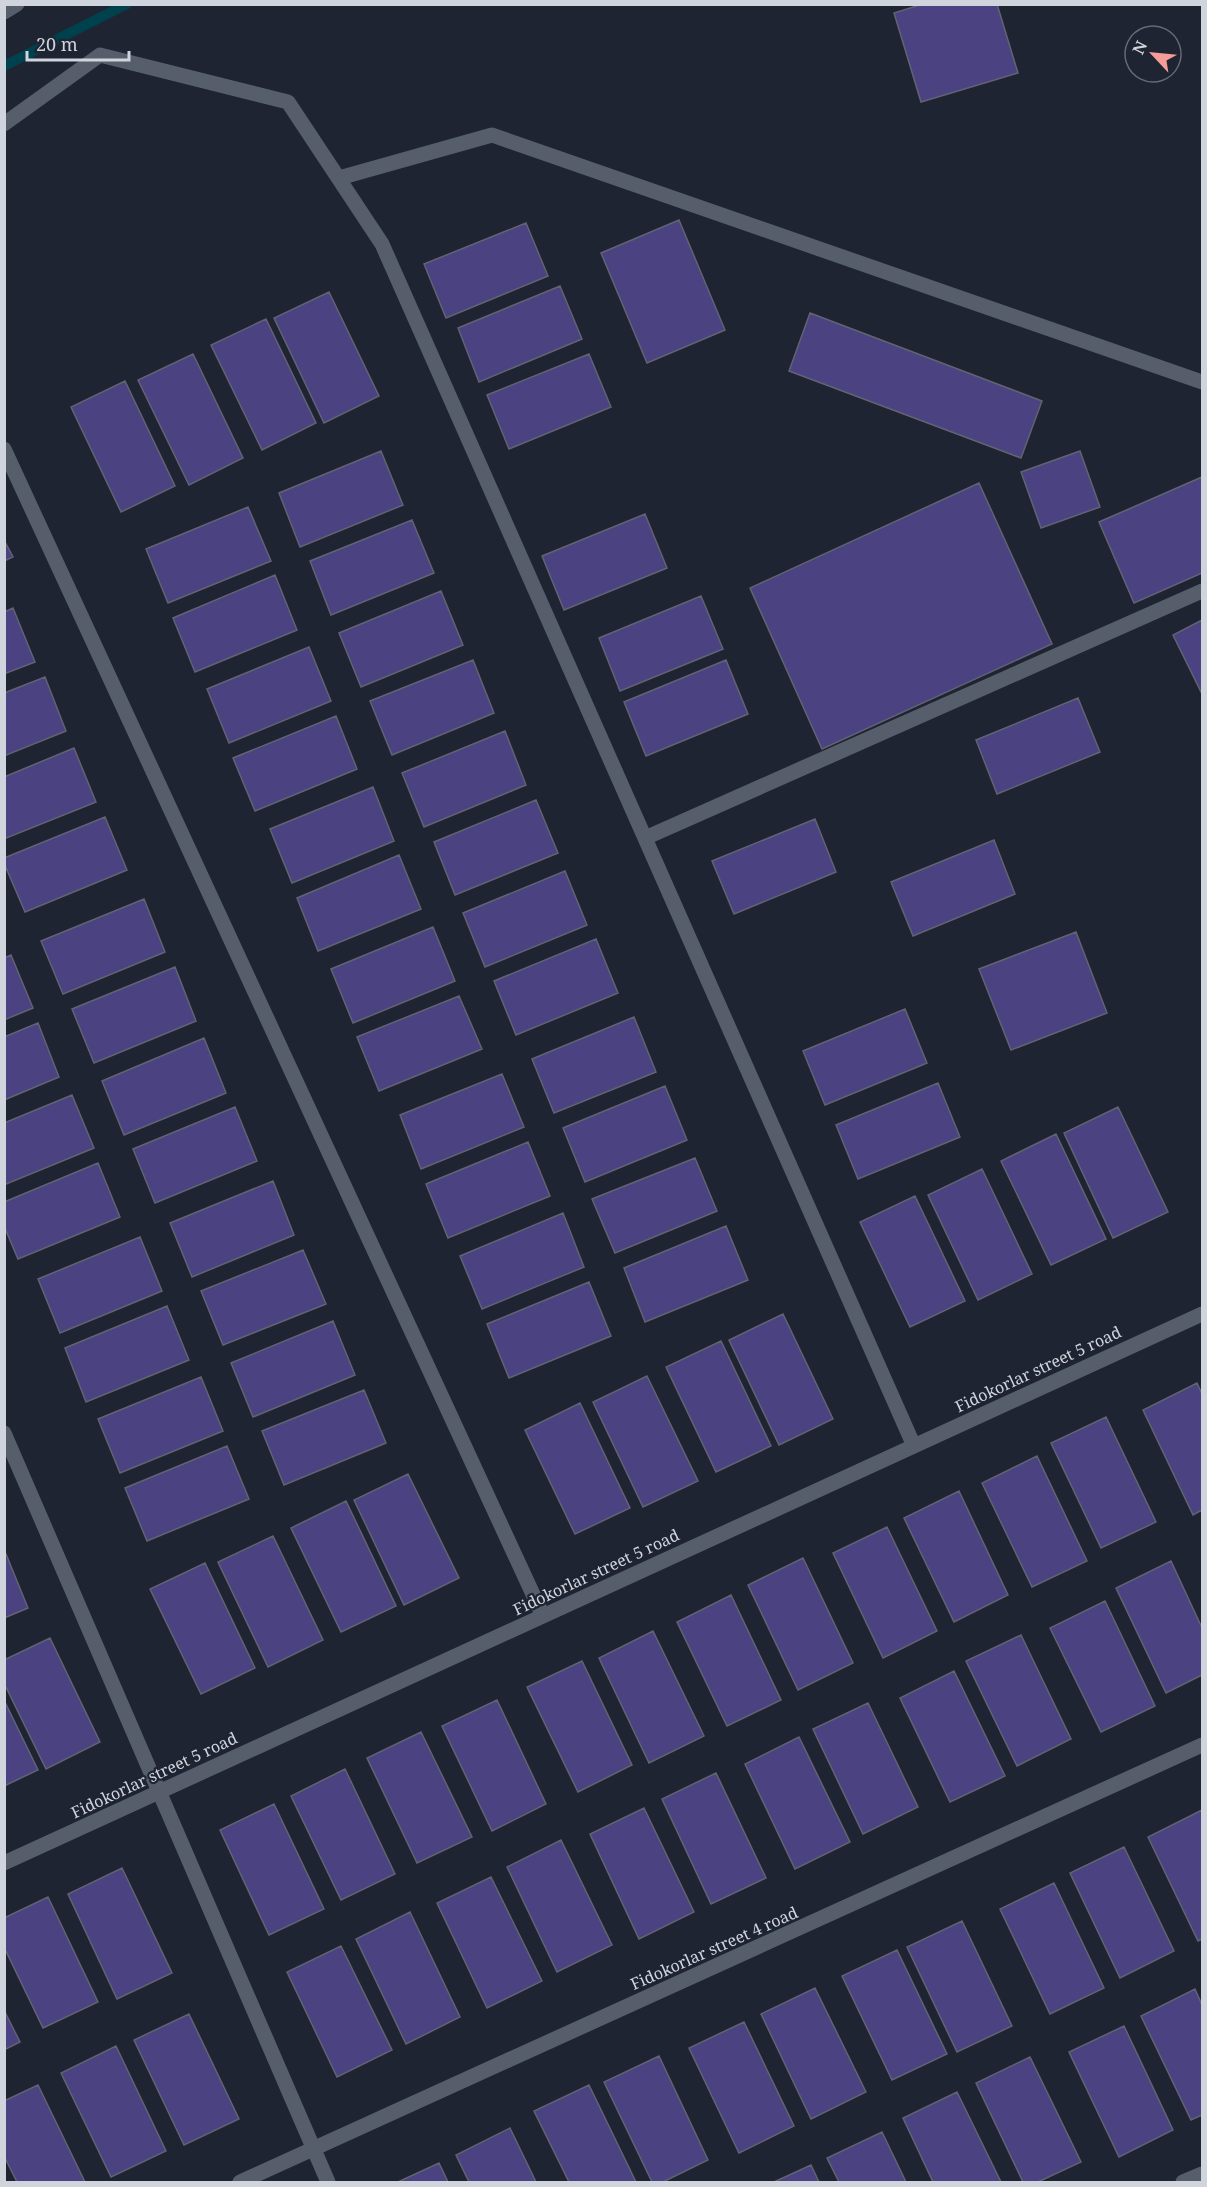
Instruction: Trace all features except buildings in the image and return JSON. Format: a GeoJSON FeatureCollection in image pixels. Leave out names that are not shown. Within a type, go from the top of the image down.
{"type":"FeatureCollection","features":[{"type":"Feature","properties":{"kind":"street"},"geometry":{"type":"LineString","coordinates":[[4,12],[17,4]]}},
{"type":"Feature","properties":{"kind":"street"},"geometry":{"type":"LineString","coordinates":[[4,124],[100,55],[288,102],[382,244],[914,1446]]}},
{"type":"Feature","properties":{"kind":"street"},"geometry":{"type":"LineString","coordinates":[[339,178],[492,135],[1203,382]]}},
{"type":"Feature","properties":{"kind":"street"},"geometry":{"type":"LineString","coordinates":[[4,448],[543,1616]]}},
{"type":"Feature","properties":{"kind":"street"},"geometry":{"type":"LineString","coordinates":[[645,838],[1203,591]]}},
{"type":"Feature","properties":{"kind":"street","name":"Fidokorlar street 5 road"},"geometry":{"type":"LineString","coordinates":[[4,1863],[1203,1314]]}},
{"type":"Feature","properties":{"kind":"street"},"geometry":{"type":"LineString","coordinates":[[4,1432],[328,2182]]}},
{"type":"Feature","properties":{"kind":"street","name":"Fidokorlar street 4 road"},"geometry":{"type":"LineString","coordinates":[[240,2182],[1203,1745]]}},
{"type":"Feature","properties":{"kind":"street"},"geometry":{"type":"LineString","coordinates":[[1183,2182],[1203,2174]]}},
{"type":"Feature","properties":{"kind":"waterway"},"geometry":{"type":"LineString","coordinates":[[4,66],[127,4]]}}]}
